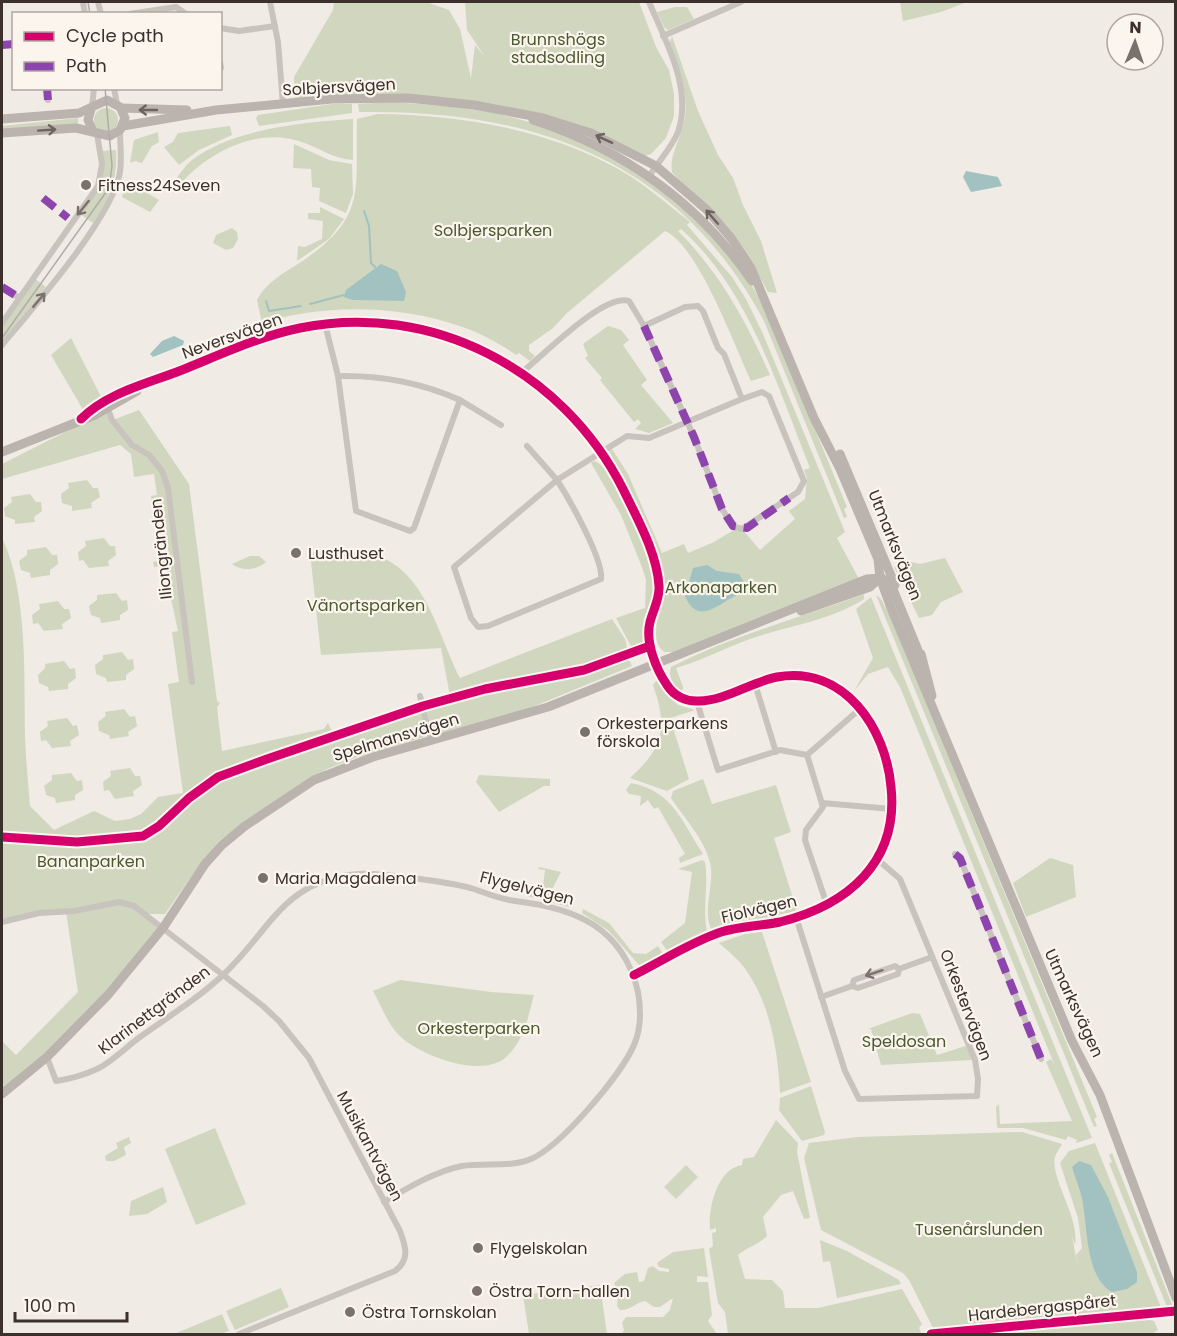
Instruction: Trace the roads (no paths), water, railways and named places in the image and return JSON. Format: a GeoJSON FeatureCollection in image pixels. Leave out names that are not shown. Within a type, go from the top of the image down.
{"type":"FeatureCollection","features":[{"type":"Feature","properties":{"kind":"main road","name":"Solbjersvägen"},"geometry":{"type":"LineString","coordinates":[[2,133],[76,128],[110,136],[122,128],[216,110],[377,97],[432,100],[543,117],[582,129],[656,166]]}},
{"type":"Feature","properties":{"kind":"main road","name":"Solbjersvägen"},"geometry":{"type":"LineString","coordinates":[[2,120],[68,114],[91,108],[102,101],[119,106],[216,110]]}},
{"type":"Feature","properties":{"kind":"main road"},"geometry":{"type":"LineString","coordinates":[[119,106],[125,118],[122,128]]}},
{"type":"Feature","properties":{"kind":"main road"},"geometry":{"type":"LineString","coordinates":[[91,108],[88,120],[95,132]]}},
{"type":"Feature","properties":{"kind":"main road","name":"Solbjersvägen"},"geometry":{"type":"LineString","coordinates":[[499,110],[577,138],[619,157],[650,175]]}},
{"type":"Feature","properties":{"kind":"main road","name":"Utmarksvägen"},"geometry":{"type":"LineString","coordinates":[[656,166],[706,210],[751,268],[878,559],[880,578],[891,608],[1034,953],[1072,1041],[1100,1095],[1176,1298]]}},
{"type":"Feature","properties":{"kind":"main road","name":"Utmarksvägen"},"geometry":{"type":"LineString","coordinates":[[650,175],[694,212],[713,232],[766,301]]}},
{"type":"Feature","properties":{"kind":"main road","name":"Neversvägen"},"geometry":{"type":"LineString","coordinates":[[2,452],[81,419],[149,384],[267,336],[325,324],[375,323],[423,329],[466,343],[522,372],[581,423],[602,450],[642,529],[657,569],[659,596],[648,631],[656,663]]}},
{"type":"Feature","properties":{"kind":"main road","name":"Utmarksvägen"},"geometry":{"type":"LineString","coordinates":[[802,387],[846,465],[887,565],[922,660],[939,723]]}},
{"type":"Feature","properties":{"kind":"main road","name":"Spelmansvägen"},"geometry":{"type":"LineString","coordinates":[[772,619],[811,609],[870,587],[880,578],[887,565]]}},
{"type":"Feature","properties":{"kind":"main road"},"geometry":{"type":"LineString","coordinates":[[880,578],[891,584],[922,660]]}},
{"type":"Feature","properties":{"kind":"main road","name":"Spelmansvägen"},"geometry":{"type":"LineString","coordinates":[[2,1094],[47,1057],[108,995],[163,928],[205,864],[222,845],[279,802],[339,769],[548,707],[772,619],[861,581],[880,578]]}},
{"type":"Feature","properties":{"kind":"main road"},"geometry":{"type":"LineString","coordinates":[[870,587],[891,608]]}},
{"type":"Feature","properties":{"kind":"street"},"geometry":{"type":"LineString","coordinates":[[270,2],[283,105]]}},
{"type":"Feature","properties":{"kind":"street"},"geometry":{"type":"LineString","coordinates":[[649,2],[678,76],[682,106],[678,132],[650,175]]}},
{"type":"Feature","properties":{"kind":"street"},"geometry":{"type":"LineString","coordinates":[[663,36],[741,2]]}},
{"type":"Feature","properties":{"kind":"street"},"geometry":{"type":"LineString","coordinates":[[139,12],[177,4]]}},
{"type":"Feature","properties":{"kind":"street"},"geometry":{"type":"LineString","coordinates":[[222,28],[239,31],[274,26]]}},
{"type":"Feature","properties":{"kind":"street"},"geometry":{"type":"LineString","coordinates":[[47,90],[48,100]]}},
{"type":"Feature","properties":{"kind":"street"},"geometry":{"type":"LineString","coordinates":[[91,108],[93,90]]}},
{"type":"Feature","properties":{"kind":"street"},"geometry":{"type":"LineString","coordinates":[[115,90],[119,106]]}},
{"type":"Feature","properties":{"kind":"street"},"geometry":{"type":"LineString","coordinates":[[2,345],[51,285],[112,199],[120,171],[122,128]]}},
{"type":"Feature","properties":{"kind":"street"},"geometry":{"type":"LineString","coordinates":[[2,323],[18,297],[98,186],[102,164],[95,132]]}},
{"type":"Feature","properties":{"kind":"street"},"geometry":{"type":"LineString","coordinates":[[2,287],[18,297]]}},
{"type":"Feature","properties":{"kind":"street"},"geometry":{"type":"LineString","coordinates":[[522,372],[593,314],[618,300],[629,301],[644,326],[688,423],[722,509],[733,526],[747,528],[801,490],[804,481],[769,396],[762,392],[742,399],[688,423],[649,438],[627,436],[557,480],[454,567],[471,618],[478,627],[488,626],[601,579],[601,571],[583,527],[557,480],[527,446]]}},
{"type":"Feature","properties":{"kind":"street"},"geometry":{"type":"LineString","coordinates":[[644,326],[685,307],[698,306],[703,311],[718,348],[724,354],[742,399]]}},
{"type":"Feature","properties":{"kind":"street"},"geometry":{"type":"LineString","coordinates":[[325,324],[338,376],[356,511],[405,530],[414,528],[460,400]]}},
{"type":"Feature","properties":{"kind":"street"},"geometry":{"type":"LineString","coordinates":[[338,376],[395,378],[422,384],[460,400],[501,425]]}},
{"type":"Feature","properties":{"kind":"street","name":"Iliongränden"},"geometry":{"type":"LineString","coordinates":[[107,404],[112,420],[132,445],[149,455],[162,471],[168,488],[192,682]]}},
{"type":"Feature","properties":{"kind":"street"},"geometry":{"type":"LineString","coordinates":[[656,663],[665,682],[675,695],[697,702],[718,770],[776,752],[807,755],[861,708]]}},
{"type":"Feature","properties":{"kind":"street","name":"Fiolvägen"},"geometry":{"type":"LineString","coordinates":[[634,975],[724,931],[796,917],[828,905],[853,889],[877,859],[888,832],[892,809],[890,774],[885,751],[870,719],[861,708],[837,689],[808,677],[784,676],[697,702]]}},
{"type":"Feature","properties":{"kind":"street"},"geometry":{"type":"LineString","coordinates":[[755,684],[776,752]]}},
{"type":"Feature","properties":{"kind":"street"},"geometry":{"type":"LineString","coordinates":[[420,696],[431,740]]}},
{"type":"Feature","properties":{"kind":"street"},"geometry":{"type":"LineString","coordinates":[[807,755],[822,803],[821,812],[806,830],[805,840],[828,905]]}},
{"type":"Feature","properties":{"kind":"street"},"geometry":{"type":"LineString","coordinates":[[822,803],[892,809]]}},
{"type":"Feature","properties":{"kind":"street"},"geometry":{"type":"LineString","coordinates":[[955,854],[960,858],[1041,1059]]}},
{"type":"Feature","properties":{"kind":"street","name":"Orkestervägen"},"geometry":{"type":"LineString","coordinates":[[821,997],[845,1071],[859,1099],[977,1096],[978,1078],[975,1060],[900,879],[877,859]]}},
{"type":"Feature","properties":{"kind":"street","name":"Flygelvägen"},"geometry":{"type":"LineString","coordinates":[[224,974],[291,898],[317,883],[369,873],[469,888],[489,896],[546,905],[573,913],[611,939],[627,959],[634,975],[640,1017],[635,1043],[621,1068],[570,1128],[548,1149],[524,1162],[468,1166],[448,1170],[384,1202]]}},
{"type":"Feature","properties":{"kind":"street","name":"Musikantvägen"},"geometry":{"type":"LineString","coordinates":[[2,922],[39,913],[74,912],[119,902],[141,910],[224,974],[279,1021],[303,1049],[406,1245],[405,1260],[401,1267],[239,1335]]}},
{"type":"Feature","properties":{"kind":"street"},"geometry":{"type":"LineString","coordinates":[[796,917],[821,997],[852,986],[858,988],[898,974],[899,969],[932,957]]}},
{"type":"Feature","properties":{"kind":"street","name":"Klarinettgränden"},"geometry":{"type":"LineString","coordinates":[[47,1057],[56,1082],[99,1068],[194,1000],[224,974]]}},
{"type":"Feature","properties":{"kind":"water"},"geometry":{"type":"Polygon","coordinates":[[[966,171],[998,177],[1002,186],[971,192],[963,177],[966,171]]]}},
{"type":"Feature","properties":{"kind":"water"},"geometry":{"type":"Polygon","coordinates":[[[381,264],[397,271],[406,292],[404,301],[353,300],[344,297],[346,290],[381,264]]]}},
{"type":"Feature","properties":{"kind":"water"},"geometry":{"type":"Polygon","coordinates":[[[174,336],[184,341],[183,345],[153,357],[150,354],[162,341],[174,336]]]}},
{"type":"Feature","properties":{"kind":"water"},"geometry":{"type":"Polygon","coordinates":[[[707,565],[717,571],[739,574],[745,584],[742,593],[711,610],[697,610],[691,606],[685,596],[693,568],[707,565]]]}},
{"type":"Feature","properties":{"kind":"water"},"geometry":{"type":"Polygon","coordinates":[[[1079,1161],[1091,1165],[1108,1197],[1137,1272],[1137,1282],[1127,1289],[1112,1292],[1103,1285],[1092,1263],[1082,1199],[1072,1167],[1079,1161]]]}},
{"type":"Feature","properties":{"kind":"waterway"},"geometry":{"type":"LineString","coordinates":[[364,211],[369,226],[371,263],[375,267]]}},
{"type":"Feature","properties":{"kind":"waterway"},"geometry":{"type":"LineString","coordinates":[[310,304],[344,295]]}},
{"type":"Feature","properties":{"kind":"waterway"},"geometry":{"type":"LineString","coordinates":[[266,301],[269,311],[301,306]]}},
{"type":"Feature","properties":{"kind":"tram line"},"geometry":{"type":"LineString","coordinates":[[88,2],[90,12]]}},
{"type":"Feature","properties":{"kind":"tram line"},"geometry":{"type":"LineString","coordinates":[[2,338],[109,188],[112,166],[105,90]]}},
{"type":"Feature","properties":{"kind":"place","name":"Fitness24Seven"},"geometry":{"type":"Point","coordinates":[86,185]}},
{"type":"Feature","properties":{"kind":"place","name":"Lusthuset"},"geometry":{"type":"Point","coordinates":[296,553]}},
{"type":"Feature","properties":{"kind":"place","name":"Orkesterparkens förskola"},"geometry":{"type":"Point","coordinates":[585,732]}},
{"type":"Feature","properties":{"kind":"place","name":"Maria Magdalena"},"geometry":{"type":"Point","coordinates":[263,878]}},
{"type":"Feature","properties":{"kind":"place","name":"Flygelskolan"},"geometry":{"type":"Point","coordinates":[478,1248]}},
{"type":"Feature","properties":{"kind":"place","name":"Östra Torn-hallen"},"geometry":{"type":"Point","coordinates":[477,1291]}},
{"type":"Feature","properties":{"kind":"place","name":"Östra Tornskolan"},"geometry":{"type":"Point","coordinates":[350,1312]}},
{"type":"Feature","properties":{"kind":"park label","name":"Brunnshögs stadsodling"},"geometry":{"type":"Point","coordinates":[558,48]}},
{"type":"Feature","properties":{"kind":"park label","name":"Solbjersparken"},"geometry":{"type":"Point","coordinates":[493,230]}},
{"type":"Feature","properties":{"kind":"park label","name":"Arkonaparken"},"geometry":{"type":"Point","coordinates":[721,587]}},
{"type":"Feature","properties":{"kind":"park label","name":"Vänortsparken"},"geometry":{"type":"Point","coordinates":[366,605]}},
{"type":"Feature","properties":{"kind":"park label","name":"Bananparken"},"geometry":{"type":"Point","coordinates":[91,861]}},
{"type":"Feature","properties":{"kind":"park label","name":"Orkesterparken"},"geometry":{"type":"Point","coordinates":[479,1028]}},
{"type":"Feature","properties":{"kind":"park label","name":"Speldosan"},"geometry":{"type":"Point","coordinates":[904,1041]}},
{"type":"Feature","properties":{"kind":"park label","name":"Tusenårslunden"},"geometry":{"type":"Point","coordinates":[979,1229]}}]}
